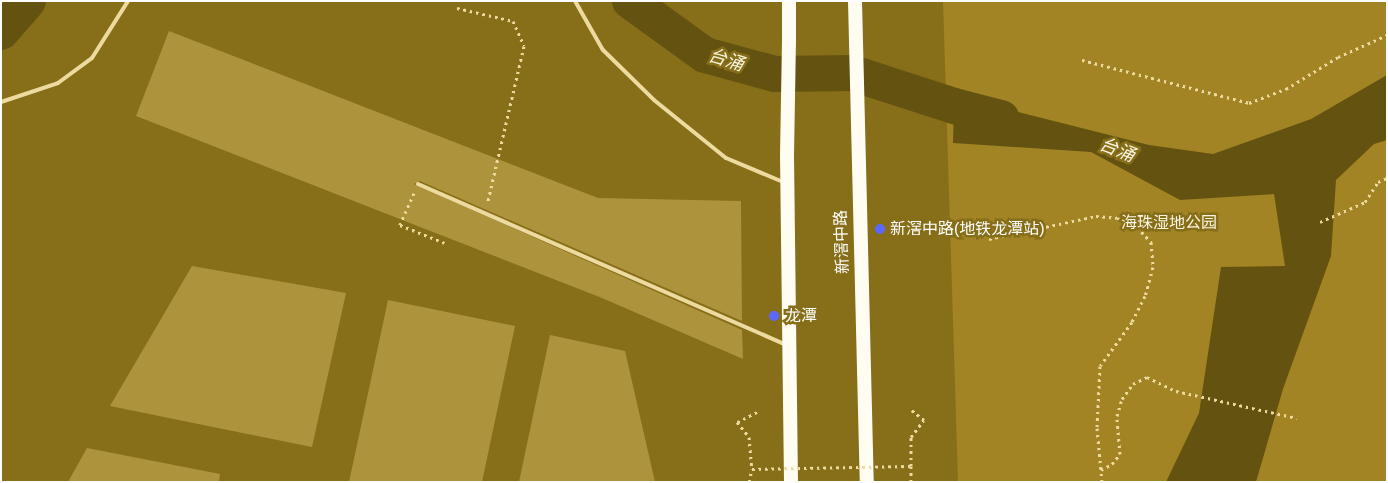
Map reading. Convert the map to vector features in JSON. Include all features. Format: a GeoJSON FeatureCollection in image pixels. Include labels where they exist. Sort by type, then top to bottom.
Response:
{"type":"FeatureCollection","features":[{"type":"Feature","properties":{"kind":"highway"},"geometry":{"type":"LineString","coordinates":[[789,1],[787,345],[791,482]]}},
{"type":"Feature","properties":{"kind":"highway","name":"新滘中路"},"geometry":{"type":"LineString","coordinates":[[855,1],[857,155],[867,482]]}},
{"type":"Feature","properties":{"kind":"lane"},"geometry":{"type":"LineString","coordinates":[[1,102],[58,83],[92,58],[128,1]]}},
{"type":"Feature","properties":{"kind":"lane"},"geometry":{"type":"LineString","coordinates":[[575,1],[603,50],[654,100],[726,158],[787,183]]}},
{"type":"Feature","properties":{"kind":"lane"},"geometry":{"type":"LineString","coordinates":[[418,184],[787,345]]}},
{"type":"Feature","properties":{"kind":"path"},"geometry":{"type":"LineString","coordinates":[[456,8],[513,21],[524,46],[485,212]]}},
{"type":"Feature","properties":{"kind":"path"},"geometry":{"type":"LineString","coordinates":[[1082,60],[1249,104],[1286,89],[1338,57],[1387,35]]}},
{"type":"Feature","properties":{"kind":"path"},"geometry":{"type":"LineString","coordinates":[[1320,222],[1365,202],[1378,182],[1387,178]]}},
{"type":"Feature","properties":{"kind":"path"},"geometry":{"type":"LineString","coordinates":[[418,184],[400,225],[445,243]]}},
{"type":"Feature","properties":{"kind":"path"},"geometry":{"type":"LineString","coordinates":[[989,239],[1096,216],[1117,218],[1137,227],[1151,242],[1153,267],[1145,296],[1132,322],[1100,366],[1097,428],[1102,482]]}},
{"type":"Feature","properties":{"kind":"path"},"geometry":{"type":"LineString","coordinates":[[1101,470],[1112,464],[1120,454],[1117,416],[1122,400],[1133,384],[1147,377],[1176,392],[1297,418]]}},
{"type":"Feature","properties":{"kind":"path"},"geometry":{"type":"LineString","coordinates":[[909,408],[924,420],[911,437],[911,482]]}},
{"type":"Feature","properties":{"kind":"path"},"geometry":{"type":"LineString","coordinates":[[749,482],[752,469],[749,437],[737,422],[757,412]]}},
{"type":"Feature","properties":{"kind":"path"},"geometry":{"type":"LineString","coordinates":[[752,469],[911,466]]}},
{"type":"Feature","properties":{"kind":"green space","name":"海珠湿地公园"},"geometry":{"type":"Polygon","coordinates":[[[943,1],[1387,1],[1387,482],[958,482],[943,1]]]}},
{"type":"Feature","properties":{"kind":"water"},"geometry":{"type":"Polygon","coordinates":[[[1387,75],[1387,140],[1374,144],[1336,180],[1331,256],[1283,389],[1256,482],[1166,482],[1199,413],[1221,267],[1285,266],[1274,194],[1180,200],[1091,152],[953,143],[954,96],[1149,145],[1213,154],[1311,119],[1387,75]]]}},
{"type":"Feature","properties":{"kind":"building","name":"龙潭"},"geometry":{"type":"Polygon","coordinates":[[[169,31],[598,198],[741,201],[742,321],[420,181],[414,184],[742,330],[743,359],[602,298],[136,116],[169,31]]]}},
{"type":"Feature","properties":{"kind":"building"},"geometry":{"type":"Polygon","coordinates":[[[192,266],[346,293],[312,447],[110,406],[192,266]]]}},
{"type":"Feature","properties":{"kind":"building"},"geometry":{"type":"Polygon","coordinates":[[[388,300],[515,326],[482,482],[349,482],[388,300]]]}},
{"type":"Feature","properties":{"kind":"building"},"geometry":{"type":"Polygon","coordinates":[[[550,335],[625,351],[655,482],[519,482],[550,335]]]}},
{"type":"Feature","properties":{"kind":"building"},"geometry":{"type":"Polygon","coordinates":[[[87,448],[220,474],[219,482],[68,482],[87,448]]]}},
{"type":"Feature","properties":{"kind":"waterway"},"geometry":{"type":"LineString","coordinates":[[1,32],[28,1]]}},
{"type":"Feature","properties":{"kind":"waterway","name":"台涌"},"geometry":{"type":"LineString","coordinates":[[630,1],[705,55],[775,74],[852,73],[954,106],[1001,118]]}},
{"type":"Feature","properties":{"kind":"place","name":"新滘中路(地铁龙潭站)"},"geometry":{"type":"Point","coordinates":[880,229]}},
{"type":"Feature","properties":{"kind":"place","name":"龙潭"},"geometry":{"type":"Point","coordinates":[774,316]}}]}
